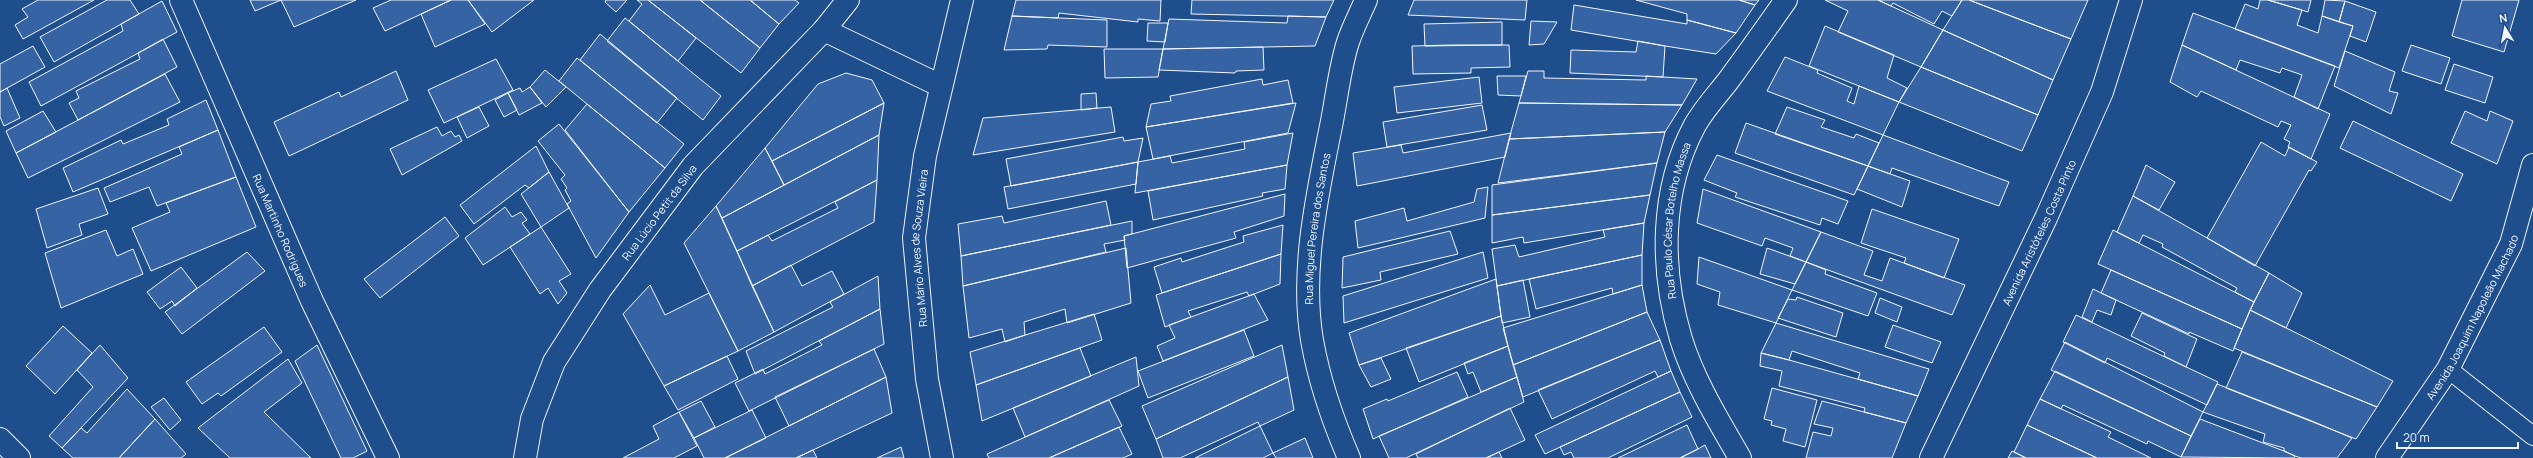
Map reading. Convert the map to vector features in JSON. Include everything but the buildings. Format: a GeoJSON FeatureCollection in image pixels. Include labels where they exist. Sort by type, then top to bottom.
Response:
{"type":"FeatureCollection","features":[{"type":"Feature","properties":{"kind":"street","name":"Rua Martinho Rodrigues"},"geometry":{"type":"LineString","coordinates":[[181,0],[312,301],[388,458]]}},
{"type":"Feature","properties":{"kind":"street","name":"Rua Lúcio Petit da Silva"},"geometry":{"type":"LineString","coordinates":[[525,458],[532,419],[554,362],[600,290],[693,166],[824,30],[848,0]]}},
{"type":"Feature","properties":{"kind":"street","name":"Rua Mário Alves de Souza Vieira"},"geometry":{"type":"LineString","coordinates":[[942,458],[927,379],[914,238],[926,156],[962,0]]}},
{"type":"Feature","properties":{"kind":"street","name":"Rua Miguel Pereira dos Santos"},"geometry":{"type":"LineString","coordinates":[[1349,458],[1320,375],[1312,339],[1309,299],[1310,264],[1318,196],[1338,86],[1348,42],[1366,0]]}},
{"type":"Feature","properties":{"kind":"street","name":"Rua Paulo César Botelho Massa"},"geometry":{"type":"LineString","coordinates":[[1740,458],[1704,395],[1682,340],[1673,307],[1668,266],[1666,214],[1680,159],[1696,124],[1786,0]]}},
{"type":"Feature","properties":{"kind":"street","name":"Avenida Aristóteles Costa Pinto"},"geometry":{"type":"LineString","coordinates":[[1931,458],[2046,218],[2102,92],[2131,0]]}},
{"type":"Feature","properties":{"kind":"street"},"geometry":{"type":"LineString","coordinates":[[824,30],[941,86]]}},
{"type":"Feature","properties":{"kind":"street","name":"Avenida Joaquim Napoleão Machado"},"geometry":{"type":"LineString","coordinates":[[2386,458],[2448,369],[2511,244],[2533,165]]}},
{"type":"Feature","properties":{"kind":"street"},"geometry":{"type":"LineString","coordinates":[[0,439],[19,458]]}},
{"type":"Feature","properties":{"kind":"lane"},"geometry":{"type":"LineString","coordinates":[[2448,369],[2533,436]]}}]}
